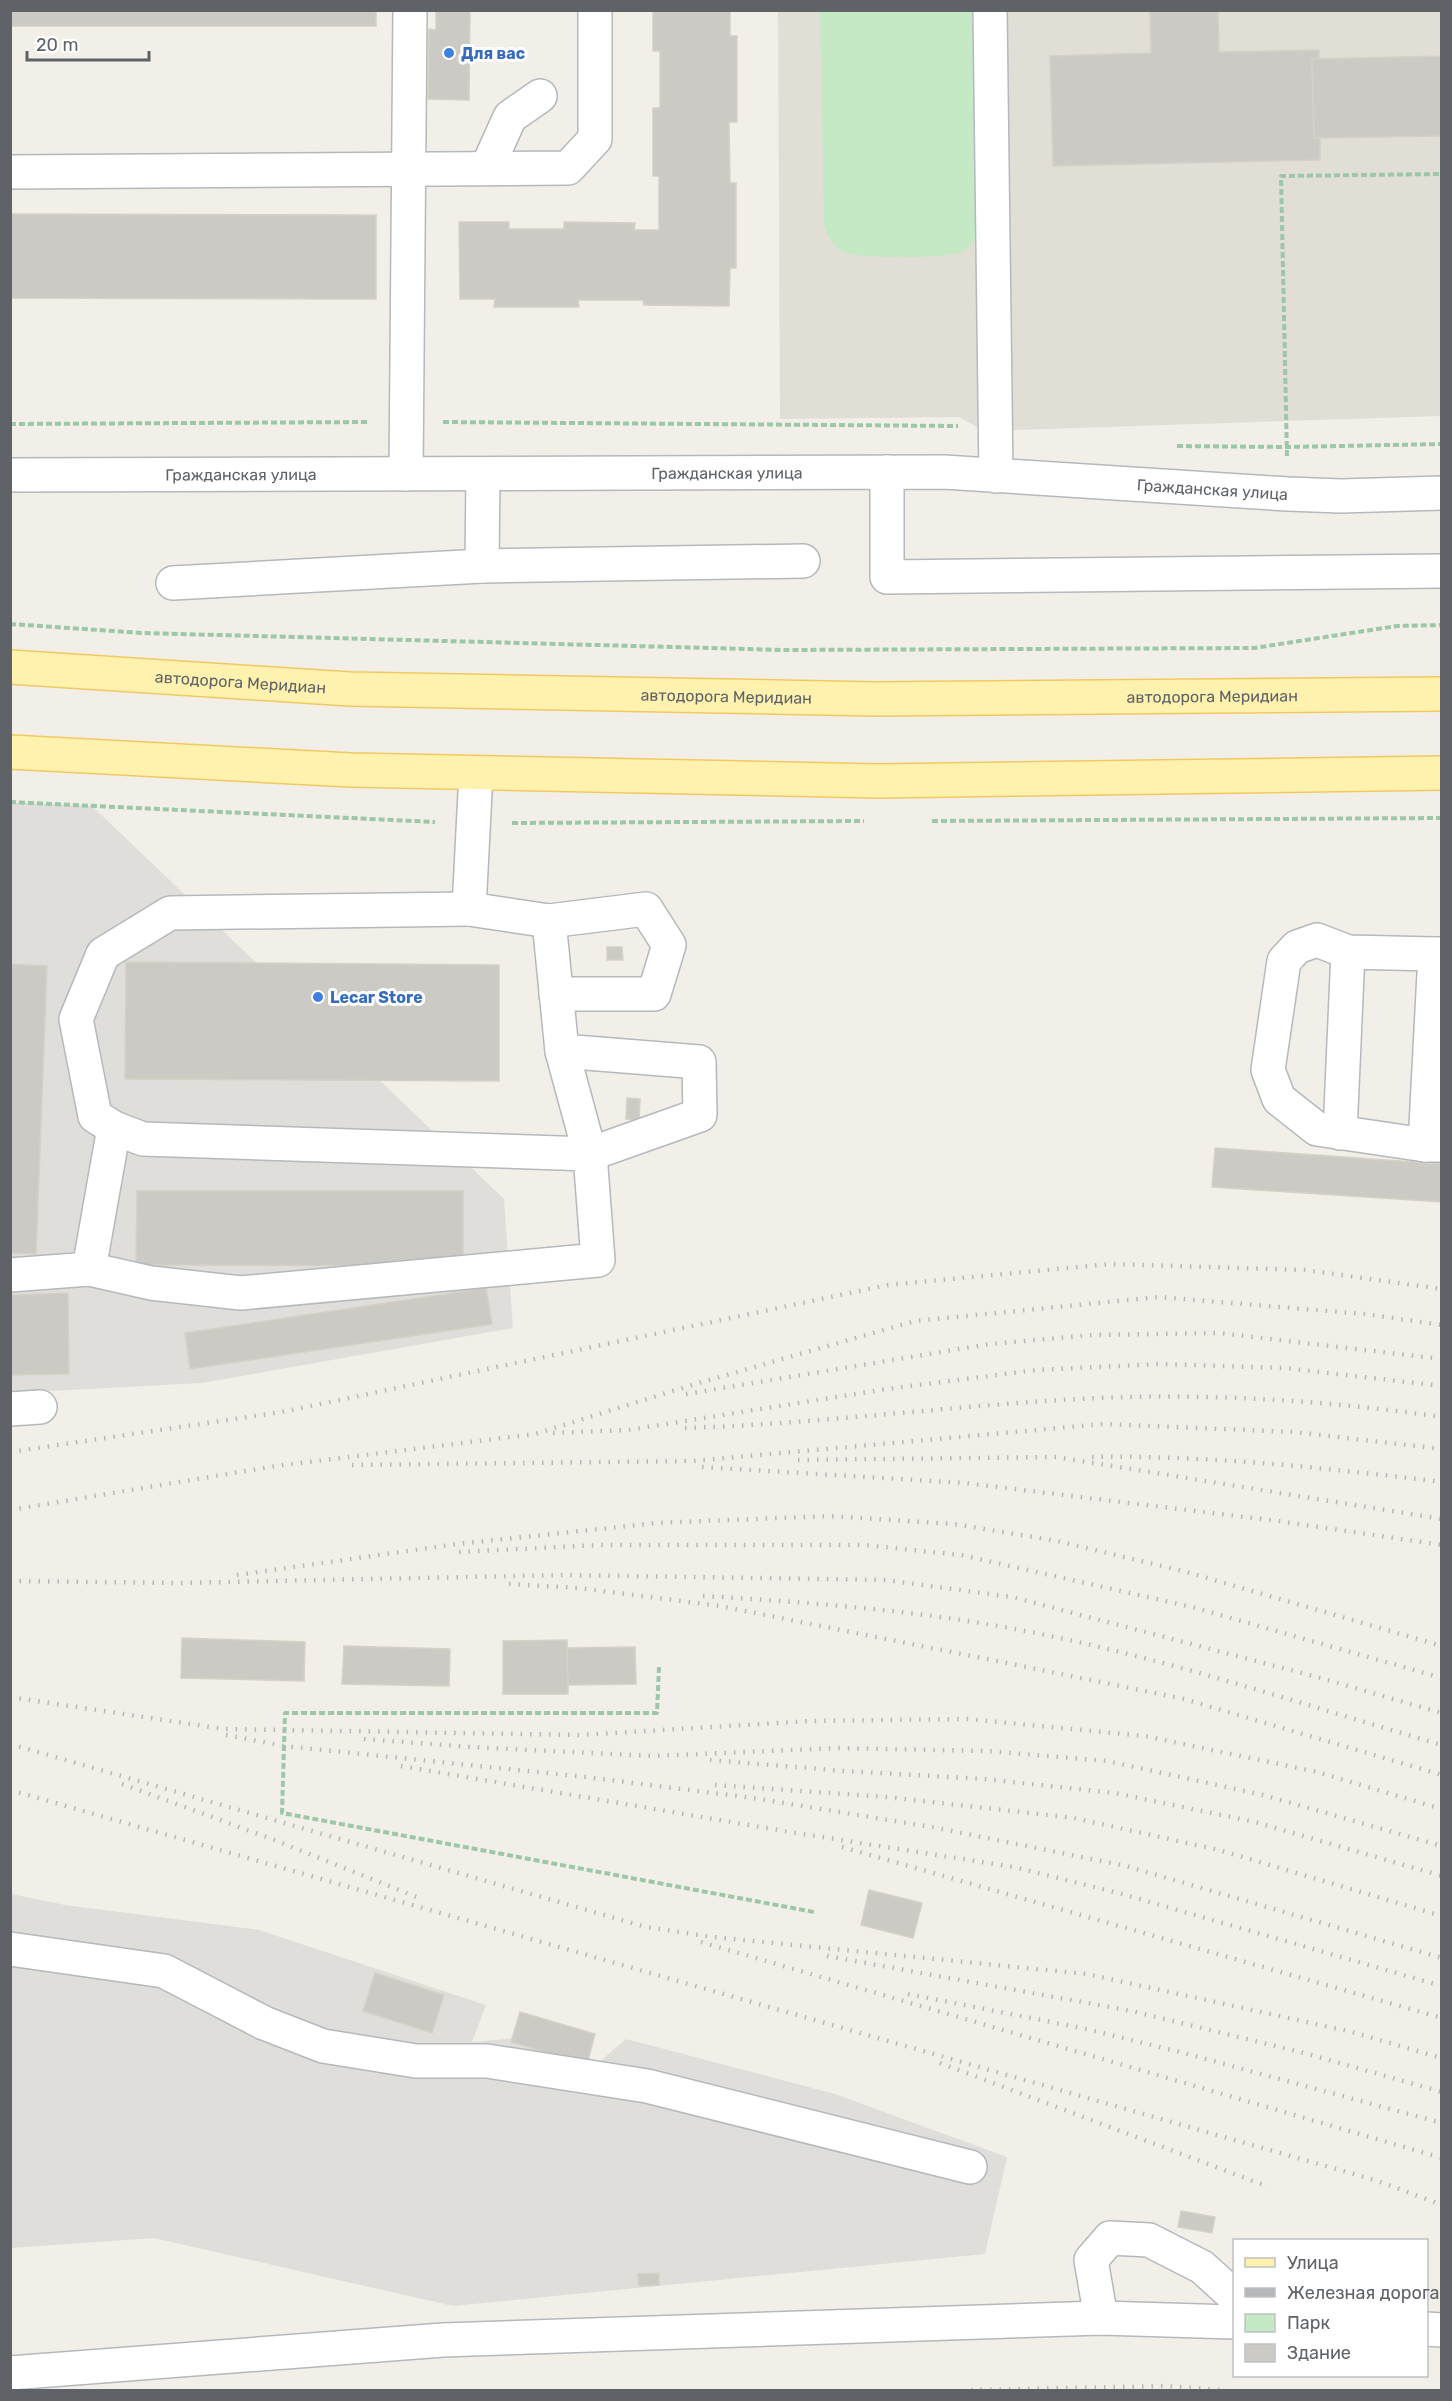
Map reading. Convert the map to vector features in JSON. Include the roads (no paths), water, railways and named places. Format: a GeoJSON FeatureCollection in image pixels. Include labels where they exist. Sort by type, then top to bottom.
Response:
{"type":"FeatureCollection","features":[{"type":"Feature","properties":{"kind":"main road","name":"автодорога Меридиан"},"geometry":{"type":"LineString","coordinates":[[10,667],[350,689],[864,699],[1442,693]]}},
{"type":"Feature","properties":{"kind":"main road"},"geometry":{"type":"LineString","coordinates":[[10,752],[351,770],[878,781],[1442,773]]}},
{"type":"Feature","properties":{"kind":"street"},"geometry":{"type":"LineString","coordinates":[[406,474],[410,10]]}},
{"type":"Feature","properties":{"kind":"street"},"geometry":{"type":"LineString","coordinates":[[10,172],[568,168],[596,139],[595,10]]}},
{"type":"Feature","properties":{"kind":"street"},"geometry":{"type":"LineString","coordinates":[[990,10],[996,460]]}},
{"type":"Feature","properties":{"kind":"street"},"geometry":{"type":"LineString","coordinates":[[487,168],[510,117],[540,96]]}},
{"type":"Feature","properties":{"kind":"street","name":"Гражданская улица"},"geometry":{"type":"LineString","coordinates":[[10,475],[944,472],[996,460],[1288,494],[1442,493]]}},
{"type":"Feature","properties":{"kind":"street"},"geometry":{"type":"LineString","coordinates":[[887,472],[887,577],[1442,572]]}},
{"type":"Feature","properties":{"kind":"street"},"geometry":{"type":"LineString","coordinates":[[482,566],[483,474]]}},
{"type":"Feature","properties":{"kind":"street"},"geometry":{"type":"LineString","coordinates":[[173,583],[482,566],[803,561]]}},
{"type":"Feature","properties":{"kind":"street"},"geometry":{"type":"LineString","coordinates":[[469,909],[476,773]]}},
{"type":"Feature","properties":{"kind":"street"},"geometry":{"type":"LineString","coordinates":[[556,994],[654,994],[669,945],[646,909],[549,921],[469,909],[170,914],[103,954],[76,1019],[94,1116],[114,1128],[143,1139],[590,1154],[700,1115],[699,1062],[562,1051]]}},
{"type":"Feature","properties":{"kind":"street"},"geometry":{"type":"LineString","coordinates":[[10,1275],[89,1269],[151,1283],[241,1293],[598,1260],[590,1154],[562,1051],[549,921]]}},
{"type":"Feature","properties":{"kind":"street"},"geometry":{"type":"LineString","coordinates":[[1317,940],[1348,952],[1438,954],[1433,1145],[1317,1130],[1278,1099],[1268,1070],[1284,961],[1297,946],[1317,940]]}},
{"type":"Feature","properties":{"kind":"street"},"geometry":{"type":"LineString","coordinates":[[1341,1133],[1348,952]]}},
{"type":"Feature","properties":{"kind":"street"},"geometry":{"type":"LineString","coordinates":[[89,1269],[114,1128]]}},
{"type":"Feature","properties":{"kind":"street"},"geometry":{"type":"LineString","coordinates":[[10,1949],[164,1971],[264,2023],[323,2046],[416,2061],[487,2061],[647,2086],[970,2167]]}},
{"type":"Feature","properties":{"kind":"street"},"geometry":{"type":"LineString","coordinates":[[1101,2318],[1091,2260],[1110,2238],[1149,2240],[1202,2267],[1233,2295]]}},
{"type":"Feature","properties":{"kind":"street"},"geometry":{"type":"LineString","coordinates":[[10,2373],[443,2340],[1101,2318],[1233,2322]]}},
{"type":"Feature","properties":{"kind":"railway"},"geometry":{"type":"LineString","coordinates":[[10,1452],[282,1412],[888,1285],[1110,1264],[1305,1270],[1442,1289]]}},
{"type":"Feature","properties":{"kind":"railway"},"geometry":{"type":"LineString","coordinates":[[10,1510],[276,1466],[535,1434],[695,1384],[915,1321],[1159,1297],[1365,1314],[1442,1325]]}},
{"type":"Feature","properties":{"kind":"railway"},"geometry":{"type":"LineString","coordinates":[[686,1394],[990,1344],[1093,1335],[1219,1333],[1442,1359]]}},
{"type":"Feature","properties":{"kind":"railway"},"geometry":{"type":"LineString","coordinates":[[553,1433],[628,1430],[887,1389],[1036,1370],[1159,1364],[1285,1368],[1442,1386]]}},
{"type":"Feature","properties":{"kind":"railway"},"geometry":{"type":"LineString","coordinates":[[685,1428],[784,1423],[1030,1402],[1170,1396],[1306,1402],[1442,1417]]}},
{"type":"Feature","properties":{"kind":"railway"},"geometry":{"type":"LineString","coordinates":[[352,1465],[693,1461],[1103,1424],[1294,1432],[1442,1449]]}},
{"type":"Feature","properties":{"kind":"railway"},"geometry":{"type":"LineString","coordinates":[[798,1460],[1056,1457],[1442,1519]]}},
{"type":"Feature","properties":{"kind":"railway"},"geometry":{"type":"LineString","coordinates":[[1092,1457],[1224,1460],[1442,1482]]}},
{"type":"Feature","properties":{"kind":"railway"},"geometry":{"type":"LineString","coordinates":[[702,1467],[965,1483],[1278,1521],[1442,1545]]}},
{"type":"Feature","properties":{"kind":"railway"},"geometry":{"type":"LineString","coordinates":[[237,1575],[457,1544],[656,1523],[829,1516],[954,1524],[1057,1541],[1183,1571],[1442,1646]]}},
{"type":"Feature","properties":{"kind":"railway"},"geometry":{"type":"LineString","coordinates":[[459,1552],[600,1545],[865,1545],[961,1555],[1192,1607],[1442,1678]]}},
{"type":"Feature","properties":{"kind":"railway"},"geometry":{"type":"LineString","coordinates":[[10,1581],[179,1583],[563,1575],[885,1580],[1012,1597],[1317,1677],[1442,1713]]}},
{"type":"Feature","properties":{"kind":"railway"},"geometry":{"type":"LineString","coordinates":[[509,1584],[579,1588],[720,1606],[1184,1699],[1442,1775]]}},
{"type":"Feature","properties":{"kind":"railway"},"geometry":{"type":"LineString","coordinates":[[703,1596],[859,1608],[1015,1629],[1177,1667],[1442,1745]]}},
{"type":"Feature","properties":{"kind":"railway"},"geometry":{"type":"LineString","coordinates":[[10,1697],[224,1729],[580,1735],[810,1721],[967,1719],[1145,1736],[1317,1772],[1442,1809]]}},
{"type":"Feature","properties":{"kind":"railway"},"geometry":{"type":"LineString","coordinates":[[226,1735],[284,1746],[586,1777],[753,1798],[932,1827],[1126,1866],[1442,1958]]}},
{"type":"Feature","properties":{"kind":"railway"},"geometry":{"type":"LineString","coordinates":[[364,1739],[653,1756],[838,1748],[988,1751],[1107,1761],[1263,1795],[1442,1846]]}},
{"type":"Feature","properties":{"kind":"railway"},"geometry":{"type":"LineString","coordinates":[[10,1744],[646,1927],[713,1937],[1087,1974],[1348,2031],[1442,2058]]}},
{"type":"Feature","properties":{"kind":"railway"},"geometry":{"type":"LineString","coordinates":[[710,1760],[984,1779],[1115,1793],[1255,1822],[1442,1876]]}},
{"type":"Feature","properties":{"kind":"railway"},"geometry":{"type":"LineString","coordinates":[[401,1766],[790,1832],[1014,1867],[1122,1894],[1442,1986]]}},
{"type":"Feature","properties":{"kind":"railway"},"geometry":{"type":"LineString","coordinates":[[122,1784],[272,1839],[419,1898]]}},
{"type":"Feature","properties":{"kind":"railway"},"geometry":{"type":"LineString","coordinates":[[715,1785],[887,1797],[1074,1818],[1219,1850],[1442,1916]]}},
{"type":"Feature","properties":{"kind":"railway"},"geometry":{"type":"LineString","coordinates":[[10,1790],[1378,2181],[1442,2205]]}},
{"type":"Feature","properties":{"kind":"railway"},"geometry":{"type":"LineString","coordinates":[[842,1847],[1442,2018]]}},
{"type":"Feature","properties":{"kind":"railway"},"geometry":{"type":"LineString","coordinates":[[701,1942],[1442,2158]]}},
{"type":"Feature","properties":{"kind":"railway"},"geometry":{"type":"LineString","coordinates":[[827,1956],[1132,2011],[1304,2053],[1442,2092]]}},
{"type":"Feature","properties":{"kind":"railway"},"geometry":{"type":"LineString","coordinates":[[908,1994],[1082,2028],[1442,2123]]}},
{"type":"Feature","properties":{"kind":"railway"},"geometry":{"type":"LineString","coordinates":[[940,2063],[1269,2187]]}},
{"type":"Feature","properties":{"kind":"railway"},"geometry":{"type":"LineString","coordinates":[[971,2390],[1165,2386],[1222,2390]]}},
{"type":"Feature","properties":{"kind":"place","name":"Для вас"},"geometry":{"type":"Point","coordinates":[449,53]}},
{"type":"Feature","properties":{"kind":"place","name":"Lecar Store"},"geometry":{"type":"Point","coordinates":[318,997]}}]}
